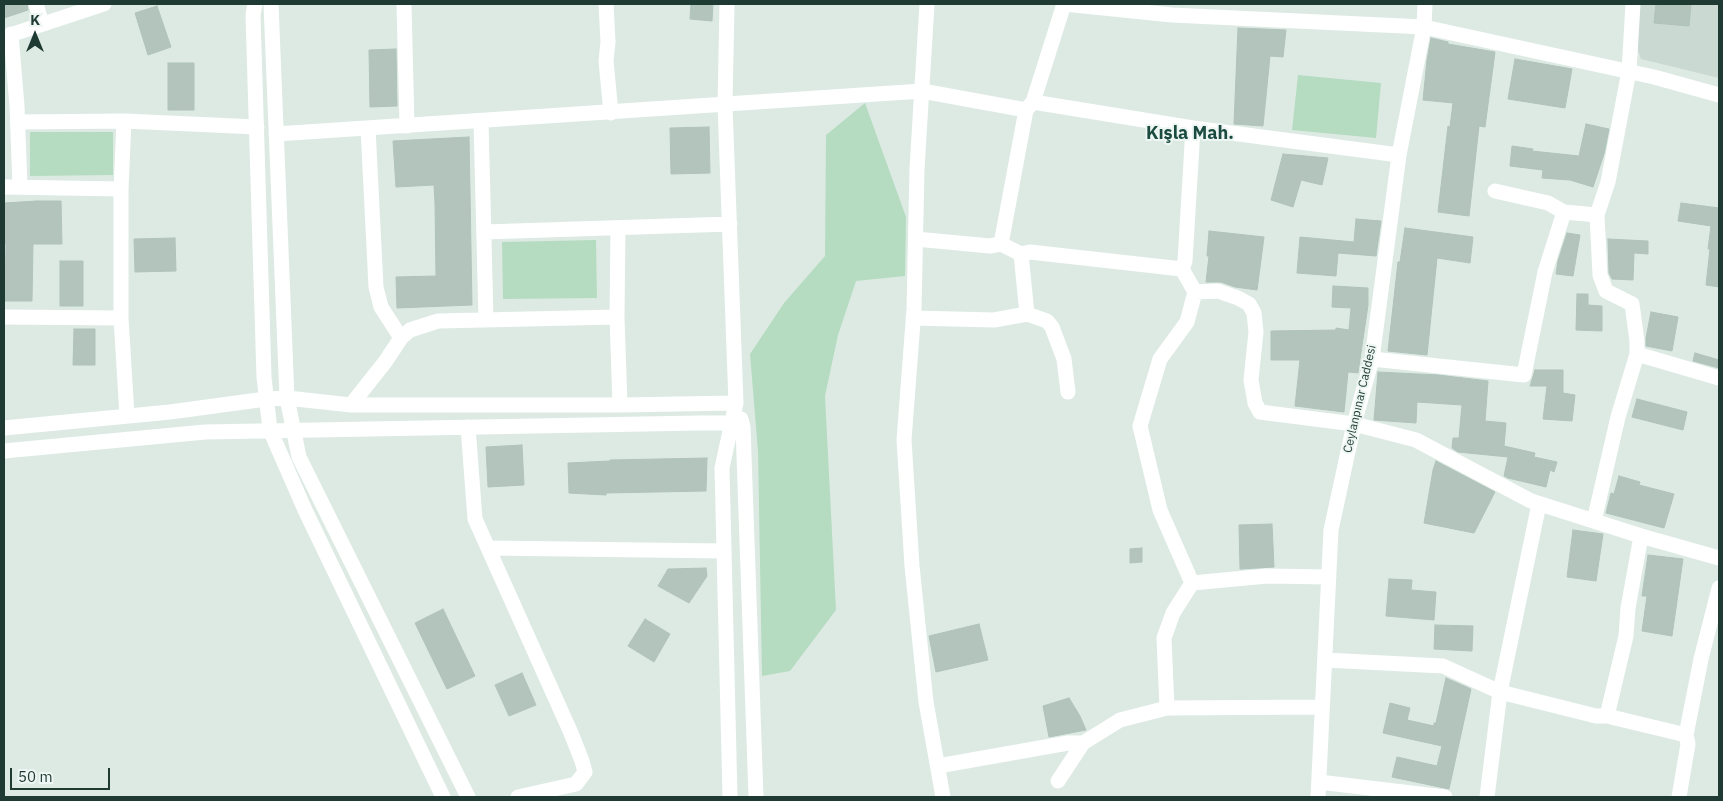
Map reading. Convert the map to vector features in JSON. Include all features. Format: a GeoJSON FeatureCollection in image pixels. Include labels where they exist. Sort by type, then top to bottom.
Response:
{"type":"FeatureCollection","features":[{"type":"Feature","properties":{"kind":"street"},"geometry":{"type":"LineString","coordinates":[[36,4],[42,24]]}},
{"type":"Feature","properties":{"kind":"street"},"geometry":{"type":"LineString","coordinates":[[20,187],[18,122],[8,36],[104,4]]}},
{"type":"Feature","properties":{"kind":"street"},"geometry":{"type":"LineString","coordinates":[[255,4],[253,15],[264,377],[270,430],[309,519],[443,797]]}},
{"type":"Feature","properties":{"kind":"street"},"geometry":{"type":"LineString","coordinates":[[271,4],[286,398],[299,457],[468,797]]}},
{"type":"Feature","properties":{"kind":"street"},"geometry":{"type":"LineString","coordinates":[[404,4],[407,126]]}},
{"type":"Feature","properties":{"kind":"street"},"geometry":{"type":"LineString","coordinates":[[606,4],[608,42],[606,61],[611,112]]}},
{"type":"Feature","properties":{"kind":"street"},"geometry":{"type":"LineString","coordinates":[[727,4],[725,105],[736,403],[756,797]]}},
{"type":"Feature","properties":{"kind":"street"},"geometry":{"type":"LineString","coordinates":[[926,4],[917,169],[913,318],[904,440],[912,566],[926,702],[943,797]]}},
{"type":"Feature","properties":{"kind":"street"},"geometry":{"type":"LineString","coordinates":[[1001,244],[1029,106],[1064,4],[1123,7],[1172,16],[1424,27],[1629,71],[1719,95]]}},
{"type":"Feature","properties":{"kind":"street","name":"Ceylanpınar Caddesi"},"geometry":{"type":"LineString","coordinates":[[1318,797],[1331,530],[1354,424],[1372,359],[1399,155],[1424,27],[1425,4]]}},
{"type":"Feature","properties":{"kind":"street"},"geometry":{"type":"LineString","coordinates":[[1594,520],[1618,417],[1637,354],[1632,304],[1606,291],[1600,275],[1597,215],[1608,182],[1629,71],[1633,4]]}},
{"type":"Feature","properties":{"kind":"street"},"geometry":{"type":"LineString","coordinates":[[276,134],[922,91],[1399,155]]}},
{"type":"Feature","properties":{"kind":"street"},"geometry":{"type":"LineString","coordinates":[[18,122],[124,121],[256,127]]}},
{"type":"Feature","properties":{"kind":"street"},"geometry":{"type":"LineString","coordinates":[[124,121],[121,189],[121,318],[127,416]]}},
{"type":"Feature","properties":{"kind":"street"},"geometry":{"type":"LineString","coordinates":[[481,121],[486,320]]}},
{"type":"Feature","properties":{"kind":"street"},"geometry":{"type":"LineString","coordinates":[[368,128],[376,287],[381,307],[401,338]]}},
{"type":"Feature","properties":{"kind":"street"},"geometry":{"type":"LineString","coordinates":[[1182,268],[1185,261],[1192,128]]}},
{"type":"Feature","properties":{"kind":"street"},"geometry":{"type":"LineString","coordinates":[[4,187],[121,189]]}},
{"type":"Feature","properties":{"kind":"street"},"geometry":{"type":"LineString","coordinates":[[1496,191],[1548,203],[1564,212],[1597,215]]}},
{"type":"Feature","properties":{"kind":"street"},"geometry":{"type":"LineString","coordinates":[[1372,359],[1524,375],[1545,272],[1564,212]]}},
{"type":"Feature","properties":{"kind":"street"},"geometry":{"type":"LineString","coordinates":[[484,232],[730,224]]}},
{"type":"Feature","properties":{"kind":"street"},"geometry":{"type":"LineString","coordinates":[[618,228],[617,317],[620,405]]}},
{"type":"Feature","properties":{"kind":"street"},"geometry":{"type":"LineString","coordinates":[[916,239],[990,246],[1001,244],[1021,254],[1030,252],[1182,268]]}},
{"type":"Feature","properties":{"kind":"street"},"geometry":{"type":"LineString","coordinates":[[1021,254],[1027,314]]}},
{"type":"Feature","properties":{"kind":"street"},"geometry":{"type":"LineString","coordinates":[[1182,268],[1195,292],[1187,322],[1160,359],[1140,426],[1160,510],[1192,583]]}},
{"type":"Feature","properties":{"kind":"street"},"geometry":{"type":"LineString","coordinates":[[1195,292],[1218,291],[1238,298],[1249,304],[1254,313],[1256,332],[1251,380],[1255,403],[1260,412],[1354,424],[1416,440],[1531,501],[1641,536],[1719,558]]}},
{"type":"Feature","properties":{"kind":"street"},"geometry":{"type":"LineString","coordinates":[[913,318],[994,320],[1027,314],[1047,321],[1052,327],[1064,359],[1068,392]]}},
{"type":"Feature","properties":{"kind":"street"},"geometry":{"type":"LineString","coordinates":[[4,317],[121,318]]}},
{"type":"Feature","properties":{"kind":"street"},"geometry":{"type":"LineString","coordinates":[[351,405],[385,362],[401,338],[410,330],[438,321],[617,317]]}},
{"type":"Feature","properties":{"kind":"street"},"geometry":{"type":"LineString","coordinates":[[1637,354],[1719,378]]}},
{"type":"Feature","properties":{"kind":"street"},"geometry":{"type":"LineString","coordinates":[[4,428],[286,398],[351,405],[736,403]]}},
{"type":"Feature","properties":{"kind":"street"},"geometry":{"type":"LineString","coordinates":[[4,451],[205,432],[699,423],[737,425]]}},
{"type":"Feature","properties":{"kind":"street"},"geometry":{"type":"LineString","coordinates":[[730,797],[722,468],[737,425]]}},
{"type":"Feature","properties":{"kind":"street"},"geometry":{"type":"LineString","coordinates":[[468,427],[475,519],[571,733],[585,772],[576,784],[518,797]]}},
{"type":"Feature","properties":{"kind":"street"},"geometry":{"type":"LineString","coordinates":[[1488,797],[1500,692],[1539,504]]}},
{"type":"Feature","properties":{"kind":"street"},"geometry":{"type":"LineString","coordinates":[[1607,716],[1626,636],[1628,608],[1641,536]]}},
{"type":"Feature","properties":{"kind":"street"},"geometry":{"type":"LineString","coordinates":[[488,548],[724,551]]}},
{"type":"Feature","properties":{"kind":"street"},"geometry":{"type":"LineString","coordinates":[[1192,583],[1267,576],[1329,577]]}},
{"type":"Feature","properties":{"kind":"street"},"geometry":{"type":"LineString","coordinates":[[1167,708],[1164,638],[1173,612],[1192,583]]}},
{"type":"Feature","properties":{"kind":"street"},"geometry":{"type":"LineString","coordinates":[[1679,797],[1688,744],[1686,735],[1700,659],[1719,588]]}},
{"type":"Feature","properties":{"kind":"street"},"geometry":{"type":"LineString","coordinates":[[1324,660],[1443,666],[1500,692],[1596,716],[1607,716],[1686,735]]}},
{"type":"Feature","properties":{"kind":"street"},"geometry":{"type":"LineString","coordinates":[[1058,781],[1083,743],[1120,720],[1167,708],[1322,707]]}},
{"type":"Feature","properties":{"kind":"street"},"geometry":{"type":"LineString","coordinates":[[938,766],[1068,743],[1083,743]]}},
{"type":"Feature","properties":{"kind":"street"},"geometry":{"type":"LineString","coordinates":[[1318,782],[1445,797]]}},
{"type":"Feature","properties":{"kind":"shaded area"},"geometry":{"type":"Polygon","coordinates":[[[1640,4],[1719,4],[1719,78],[1641,59],[1637,48],[1640,4]]]}},
{"type":"Feature","properties":{"kind":"green space"},"geometry":{"type":"Polygon","coordinates":[[[1298,75],[1381,83],[1376,138],[1292,130],[1298,75]]]}},
{"type":"Feature","properties":{"kind":"green space"},"geometry":{"type":"Polygon","coordinates":[[[865,103],[906,217],[905,276],[856,281],[838,335],[825,396],[836,610],[790,671],[762,676],[758,451],[750,354],[784,303],[825,256],[826,135],[865,103]]]}},
{"type":"Feature","properties":{"kind":"green space"},"geometry":{"type":"Polygon","coordinates":[[[30,132],[113,132],[113,175],[30,176],[30,132]]]}},
{"type":"Feature","properties":{"kind":"green space"},"geometry":{"type":"Polygon","coordinates":[[[596,240],[597,298],[503,299],[502,242],[596,240]]]}},
{"type":"Feature","properties":{"kind":"building"},"geometry":{"type":"Polygon","coordinates":[[[4,4],[27,4],[28,10],[4,18],[4,4]]]}},
{"type":"Feature","properties":{"kind":"building"},"geometry":{"type":"Polygon","coordinates":[[[691,4],[713,4],[712,21],[690,19],[691,4]]]}},
{"type":"Feature","properties":{"kind":"building"},"geometry":{"type":"Polygon","coordinates":[[[1656,4],[1691,4],[1689,26],[1654,23],[1656,4]]]}},
{"type":"Feature","properties":{"kind":"building"},"geometry":{"type":"Polygon","coordinates":[[[157,6],[171,47],[148,55],[135,13],[157,6]]]}},
{"type":"Feature","properties":{"kind":"building"},"geometry":{"type":"Polygon","coordinates":[[[1238,28],[1286,30],[1283,57],[1270,56],[1263,126],[1234,124],[1238,28]]]}},
{"type":"Feature","properties":{"kind":"building"},"geometry":{"type":"Polygon","coordinates":[[[1431,38],[1448,42],[1448,44],[1495,52],[1485,127],[1479,126],[1469,216],[1438,212],[1448,126],[1450,127],[1453,103],[1423,100],[1431,38]]]}},
{"type":"Feature","properties":{"kind":"building"},"geometry":{"type":"Polygon","coordinates":[[[396,49],[397,106],[370,107],[369,50],[396,49]]]}},
{"type":"Feature","properties":{"kind":"building"},"geometry":{"type":"Polygon","coordinates":[[[1515,59],[1572,69],[1565,108],[1508,99],[1515,59]]]}},
{"type":"Feature","properties":{"kind":"building"},"geometry":{"type":"Polygon","coordinates":[[[168,63],[194,63],[194,110],[168,110],[168,63]]]}},
{"type":"Feature","properties":{"kind":"building"},"geometry":{"type":"Polygon","coordinates":[[[1586,124],[1609,129],[1604,154],[1593,187],[1570,180],[1542,178],[1543,170],[1510,166],[1512,146],[1533,149],[1532,151],[1579,156],[1586,124]]]}},
{"type":"Feature","properties":{"kind":"building"},"geometry":{"type":"Polygon","coordinates":[[[709,127],[710,173],[671,174],[670,128],[709,127]]]}},
{"type":"Feature","properties":{"kind":"building"},"geometry":{"type":"Polygon","coordinates":[[[469,137],[472,305],[397,308],[396,277],[436,276],[435,203],[434,185],[396,187],[393,141],[469,137]]]}},
{"type":"Feature","properties":{"kind":"building"},"geometry":{"type":"Polygon","coordinates":[[[1283,154],[1328,158],[1322,185],[1301,180],[1293,207],[1271,200],[1283,154]]]}},
{"type":"Feature","properties":{"kind":"building"},"geometry":{"type":"Polygon","coordinates":[[[61,201],[62,244],[33,244],[32,301],[5,301],[6,244],[4,244],[4,203],[61,201]]]}},
{"type":"Feature","properties":{"kind":"building"},"geometry":{"type":"Polygon","coordinates":[[[1681,203],[1719,208],[1719,287],[1706,285],[1711,226],[1678,221],[1681,203]]]}},
{"type":"Feature","properties":{"kind":"building"},"geometry":{"type":"Polygon","coordinates":[[[1356,219],[1381,221],[1376,256],[1338,253],[1336,276],[1297,273],[1300,237],[1354,242],[1356,219]]]}},
{"type":"Feature","properties":{"kind":"building"},"geometry":{"type":"Polygon","coordinates":[[[1405,228],[1473,237],[1470,263],[1437,258],[1427,355],[1388,351],[1398,262],[1400,262],[1405,228]]]}},
{"type":"Feature","properties":{"kind":"building"},"geometry":{"type":"Polygon","coordinates":[[[1209,231],[1264,237],[1257,290],[1235,287],[1221,282],[1206,282],[1209,231]]]}},
{"type":"Feature","properties":{"kind":"building"},"geometry":{"type":"Polygon","coordinates":[[[1567,233],[1580,235],[1573,276],[1556,274],[1567,233]]]}},
{"type":"Feature","properties":{"kind":"building"},"geometry":{"type":"Polygon","coordinates":[[[175,238],[176,271],[135,272],[134,239],[175,238]]]}},
{"type":"Feature","properties":{"kind":"building"},"geometry":{"type":"Polygon","coordinates":[[[1608,239],[1648,241],[1648,254],[1634,253],[1633,280],[1612,279],[1609,273],[1608,239]]]}},
{"type":"Feature","properties":{"kind":"building"},"geometry":{"type":"Polygon","coordinates":[[[60,261],[83,261],[83,306],[60,306],[60,261]]]}},
{"type":"Feature","properties":{"kind":"building"},"geometry":{"type":"Polygon","coordinates":[[[1333,286],[1368,288],[1368,305],[1358,373],[1348,372],[1344,412],[1295,406],[1300,360],[1271,360],[1271,331],[1336,330],[1336,328],[1349,330],[1351,308],[1332,307],[1333,286]]]}},
{"type":"Feature","properties":{"kind":"building"},"geometry":{"type":"Polygon","coordinates":[[[1577,294],[1588,294],[1588,305],[1602,306],[1602,331],[1576,330],[1577,294]]]}},
{"type":"Feature","properties":{"kind":"building"},"geometry":{"type":"Polygon","coordinates":[[[1651,312],[1678,317],[1672,351],[1646,346],[1651,312]]]}},
{"type":"Feature","properties":{"kind":"building"},"geometry":{"type":"Polygon","coordinates":[[[74,329],[95,329],[95,365],[73,365],[74,329]]]}},
{"type":"Feature","properties":{"kind":"building"},"geometry":{"type":"Polygon","coordinates":[[[1695,353],[1719,360],[1719,368],[1693,361],[1695,353]]]}},
{"type":"Feature","properties":{"kind":"building"},"geometry":{"type":"Polygon","coordinates":[[[1535,370],[1563,370],[1563,393],[1575,395],[1572,421],[1543,419],[1547,386],[1530,386],[1535,370]]]}},
{"type":"Feature","properties":{"kind":"building"},"geometry":{"type":"Polygon","coordinates":[[[1378,372],[1438,375],[1488,381],[1485,421],[1506,423],[1504,446],[1535,453],[1534,457],[1557,462],[1554,472],[1550,470],[1546,487],[1504,476],[1508,457],[1458,452],[1452,448],[1453,438],[1459,438],[1462,405],[1417,402],[1416,423],[1374,420],[1378,372]]]}},
{"type":"Feature","properties":{"kind":"building"},"geometry":{"type":"Polygon","coordinates":[[[1637,399],[1687,412],[1683,430],[1632,417],[1637,399]]]}},
{"type":"Feature","properties":{"kind":"building"},"geometry":{"type":"Polygon","coordinates":[[[522,445],[524,485],[488,487],[486,447],[522,445]]]}},
{"type":"Feature","properties":{"kind":"building"},"geometry":{"type":"Polygon","coordinates":[[[707,458],[706,491],[606,493],[606,495],[569,493],[568,463],[707,458]]]}},
{"type":"Feature","properties":{"kind":"building"},"geometry":{"type":"Polygon","coordinates":[[[1436,461],[1495,492],[1474,533],[1424,523],[1436,461]]]}},
{"type":"Feature","properties":{"kind":"building"},"geometry":{"type":"Polygon","coordinates":[[[1619,476],[1640,482],[1639,485],[1674,494],[1664,528],[1606,513],[1611,493],[1614,494],[1619,476]]]}},
{"type":"Feature","properties":{"kind":"building"},"geometry":{"type":"Polygon","coordinates":[[[1272,524],[1274,567],[1240,569],[1239,525],[1272,524]]]}},
{"type":"Feature","properties":{"kind":"building"},"geometry":{"type":"Polygon","coordinates":[[[1573,530],[1603,534],[1596,581],[1567,577],[1573,530]]]}},
{"type":"Feature","properties":{"kind":"building"},"geometry":{"type":"Polygon","coordinates":[[[1142,548],[1142,562],[1130,563],[1130,549],[1142,548]]]}},
{"type":"Feature","properties":{"kind":"building"},"geometry":{"type":"Polygon","coordinates":[[[1648,555],[1683,559],[1672,636],[1642,631],[1647,596],[1642,596],[1648,555]]]}},
{"type":"Feature","properties":{"kind":"building"},"geometry":{"type":"Polygon","coordinates":[[[706,568],[707,576],[689,603],[658,586],[668,569],[706,568]]]}},
{"type":"Feature","properties":{"kind":"building"},"geometry":{"type":"Polygon","coordinates":[[[1389,579],[1412,580],[1411,590],[1436,592],[1434,620],[1386,616],[1389,579]]]}},
{"type":"Feature","properties":{"kind":"building"},"geometry":{"type":"Polygon","coordinates":[[[443,609],[475,676],[447,689],[415,623],[443,609]]]}},
{"type":"Feature","properties":{"kind":"building"},"geometry":{"type":"Polygon","coordinates":[[[645,619],[670,634],[654,662],[628,646],[645,619]]]}},
{"type":"Feature","properties":{"kind":"building"},"geometry":{"type":"Polygon","coordinates":[[[979,624],[988,660],[936,672],[929,636],[979,624]]]}},
{"type":"Feature","properties":{"kind":"building"},"geometry":{"type":"Polygon","coordinates":[[[1435,625],[1473,626],[1472,651],[1434,649],[1435,625]]]}},
{"type":"Feature","properties":{"kind":"building"},"geometry":{"type":"Polygon","coordinates":[[[522,673],[536,705],[509,716],[495,685],[522,673]]]}},
{"type":"Feature","properties":{"kind":"building"},"geometry":{"type":"Polygon","coordinates":[[[1446,678],[1471,689],[1449,789],[1392,777],[1397,757],[1437,766],[1442,746],[1383,733],[1390,703],[1410,708],[1407,720],[1434,726],[1446,678]]]}},
{"type":"Feature","properties":{"kind":"building"},"geometry":{"type":"Polygon","coordinates":[[[1069,698],[1086,730],[1049,737],[1043,706],[1069,698]]]}},
{"type":"Feature","properties":{"kind":"district","name":"Kışla Mah."},"geometry":{"type":"Point","coordinates":[1190,134]}}]}
